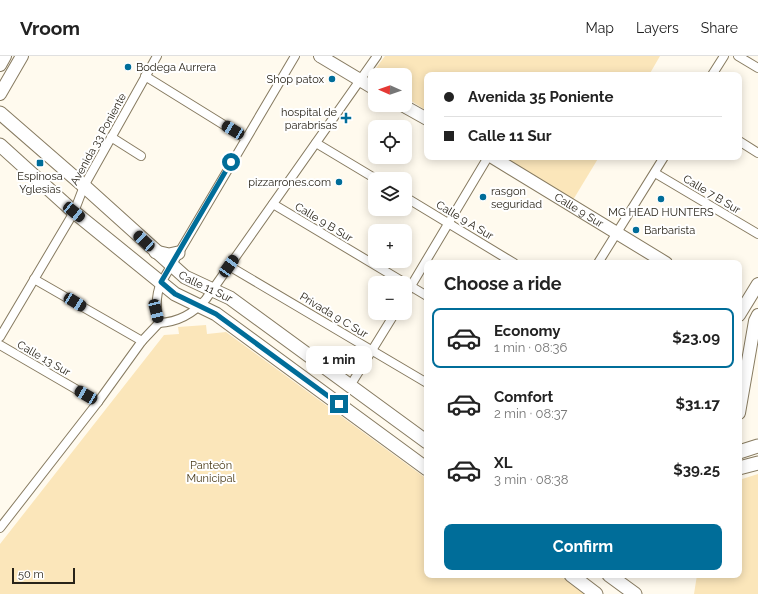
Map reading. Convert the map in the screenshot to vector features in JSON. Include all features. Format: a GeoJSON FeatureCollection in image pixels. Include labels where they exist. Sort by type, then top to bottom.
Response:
{"type":"FeatureCollection","features":[{"type":"Feature","properties":{"kind":"main road","name":"Calle 11 Sur"},"geometry":{"type":"LineString","coordinates":[[0,113],[84,186],[185,278],[230,298],[424,440]]}},
{"type":"Feature","properties":{"kind":"main road","name":"Calle 11 Sur"},"geometry":{"type":"LineString","coordinates":[[0,145],[74,212],[175,294],[216,314],[424,467]]}},
{"type":"Feature","properties":{"kind":"main road"},"geometry":{"type":"LineString","coordinates":[[155,251],[169,255],[178,254]]}},
{"type":"Feature","properties":{"kind":"main road"},"geometry":{"type":"LineString","coordinates":[[742,451],[758,446]]}},
{"type":"Feature","properties":{"kind":"main road"},"geometry":{"type":"LineString","coordinates":[[742,467],[758,463]]}},
{"type":"Feature","properties":{"kind":"main road"},"geometry":{"type":"LineString","coordinates":[[574,578],[596,594]]}},
{"type":"Feature","properties":{"kind":"main road"},"geometry":{"type":"LineString","coordinates":[[613,578],[635,594]]}},
{"type":"Feature","properties":{"kind":"street"},"geometry":{"type":"LineString","coordinates":[[0,65],[5,56]]}},
{"type":"Feature","properties":{"kind":"street"},"geometry":{"type":"LineString","coordinates":[[0,94],[22,56]]}},
{"type":"Feature","properties":{"kind":"street","name":"Avenida 33 Poniente"},"geometry":{"type":"LineString","coordinates":[[0,337],[74,212],[84,186],[157,56]]}},
{"type":"Feature","properties":{"kind":"street"},"geometry":{"type":"LineString","coordinates":[[159,323],[156,311],[156,300],[161,282],[295,56]]}},
{"type":"Feature","properties":{"kind":"street"},"geometry":{"type":"LineString","coordinates":[[320,56],[368,85]]}},
{"type":"Feature","properties":{"kind":"street"},"geometry":{"type":"LineString","coordinates":[[0,528],[98,402],[142,342],[159,323],[178,320],[187,316],[200,306],[213,290],[377,56]]}},
{"type":"Feature","properties":{"kind":"street"},"geometry":{"type":"LineString","coordinates":[[714,72],[724,56]]}},
{"type":"Feature","properties":{"kind":"street"},"geometry":{"type":"LineString","coordinates":[[738,56],[758,68]]}},
{"type":"Feature","properties":{"kind":"street"},"geometry":{"type":"LineString","coordinates":[[145,76],[245,138]]}},
{"type":"Feature","properties":{"kind":"street"},"geometry":{"type":"LineString","coordinates":[[412,111],[424,117]]}},
{"type":"Feature","properties":{"kind":"street"},"geometry":{"type":"LineString","coordinates":[[111,137],[141,156]]}},
{"type":"Feature","properties":{"kind":"street"},"geometry":{"type":"LineString","coordinates":[[316,142],[368,174]]}},
{"type":"Feature","properties":{"kind":"street"},"geometry":{"type":"LineString","coordinates":[[742,143],[758,153]]}},
{"type":"Feature","properties":{"kind":"street"},"geometry":{"type":"LineString","coordinates":[[412,277],[448,223],[486,160]]}},
{"type":"Feature","properties":{"kind":"street","name":"Calle 9 Sur"},"geometry":{"type":"LineString","coordinates":[[497,160],[661,260]]}},
{"type":"Feature","properties":{"kind":"street"},"geometry":{"type":"LineString","coordinates":[[600,260],[662,160]]}},
{"type":"Feature","properties":{"kind":"street","name":"Calle 7 B Sur"},"geometry":{"type":"LineString","coordinates":[[655,173],[758,234]]}},
{"type":"Feature","properties":{"kind":"street","name":"Calle 9 A Sur"},"geometry":{"type":"LineString","coordinates":[[412,201],[509,260]]}},
{"type":"Feature","properties":{"kind":"street","name":"Calle 9 B Sur"},"geometry":{"type":"LineString","coordinates":[[273,204],[394,276]]}},
{"type":"Feature","properties":{"kind":"street","name":"Privada 9 C Sur"},"geometry":{"type":"LineString","coordinates":[[229,266],[424,381]]}},
{"type":"Feature","properties":{"kind":"street"},"geometry":{"type":"LineString","coordinates":[[34,278],[142,342]]}},
{"type":"Feature","properties":{"kind":"street"},"geometry":{"type":"LineString","coordinates":[[742,307],[758,284]]}},
{"type":"Feature","properties":{"kind":"street","name":"Calle 9 B Sur"},"geometry":{"type":"LineString","coordinates":[[412,287],[424,294]]}},
{"type":"Feature","properties":{"kind":"street"},"geometry":{"type":"LineString","coordinates":[[742,311],[757,317],[742,390]]}},
{"type":"Feature","properties":{"kind":"street"},"geometry":{"type":"LineString","coordinates":[[350,386],[391,320]]}},
{"type":"Feature","properties":{"kind":"street","name":"Calle 13 Sur"},"geometry":{"type":"LineString","coordinates":[[0,345],[98,402]]}},
{"type":"Feature","properties":{"kind":"green space"},"geometry":{"type":"Polygon","coordinates":[[[385,56],[660,56],[651,72],[424,72],[424,109],[412,101],[412,68],[376,68],[385,56]]]}},
{"type":"Feature","properties":{"kind":"green space"},"geometry":{"type":"Polygon","coordinates":[[[508,160],[597,160],[573,200],[508,160]]]}},
{"type":"Feature","properties":{"kind":"green space","name":"Panteón Municipal"},"geometry":{"type":"Polygon","coordinates":[[[206,325],[207,334],[226,332],[424,477],[424,578],[563,578],[585,594],[0,594],[0,544],[164,335],[179,334],[178,327],[206,325]]]}},
{"type":"Feature","properties":{"kind":"green space"},"geometry":{"type":"Polygon","coordinates":[[[758,474],[758,594],[694,594],[697,578],[742,578],[742,479],[758,474]]]}},
{"type":"Feature","properties":{"kind":"place","name":"Bodega Aurrera"},"geometry":{"type":"Point","coordinates":[128,67]}},
{"type":"Feature","properties":{"kind":"place","name":"Shop patox"},"geometry":{"type":"Point","coordinates":[332,79]}},
{"type":"Feature","properties":{"kind":"place","name":"hospital de parabrisas"},"geometry":{"type":"Point","coordinates":[346,118]}},
{"type":"Feature","properties":{"kind":"place","name":"Espinosa Yglesias"},"geometry":{"type":"Point","coordinates":[40,163]}},
{"type":"Feature","properties":{"kind":"place","name":"pizzarrones.com"},"geometry":{"type":"Point","coordinates":[339,182]}},
{"type":"Feature","properties":{"kind":"place","name":"rasgon seguridad"},"geometry":{"type":"Point","coordinates":[483,197]}},
{"type":"Feature","properties":{"kind":"place","name":"MG HEAD HUNTERS"},"geometry":{"type":"Point","coordinates":[661,199]}},
{"type":"Feature","properties":{"kind":"place","name":"Barbarista"},"geometry":{"type":"Point","coordinates":[636,230]}},
{"type":"Feature","properties":{"kind":"route"},"geometry":{"type":"LineString","coordinates":[[231,162],[169,271],[161,282],[175,294],[216,314],[339,404]]}}]}
